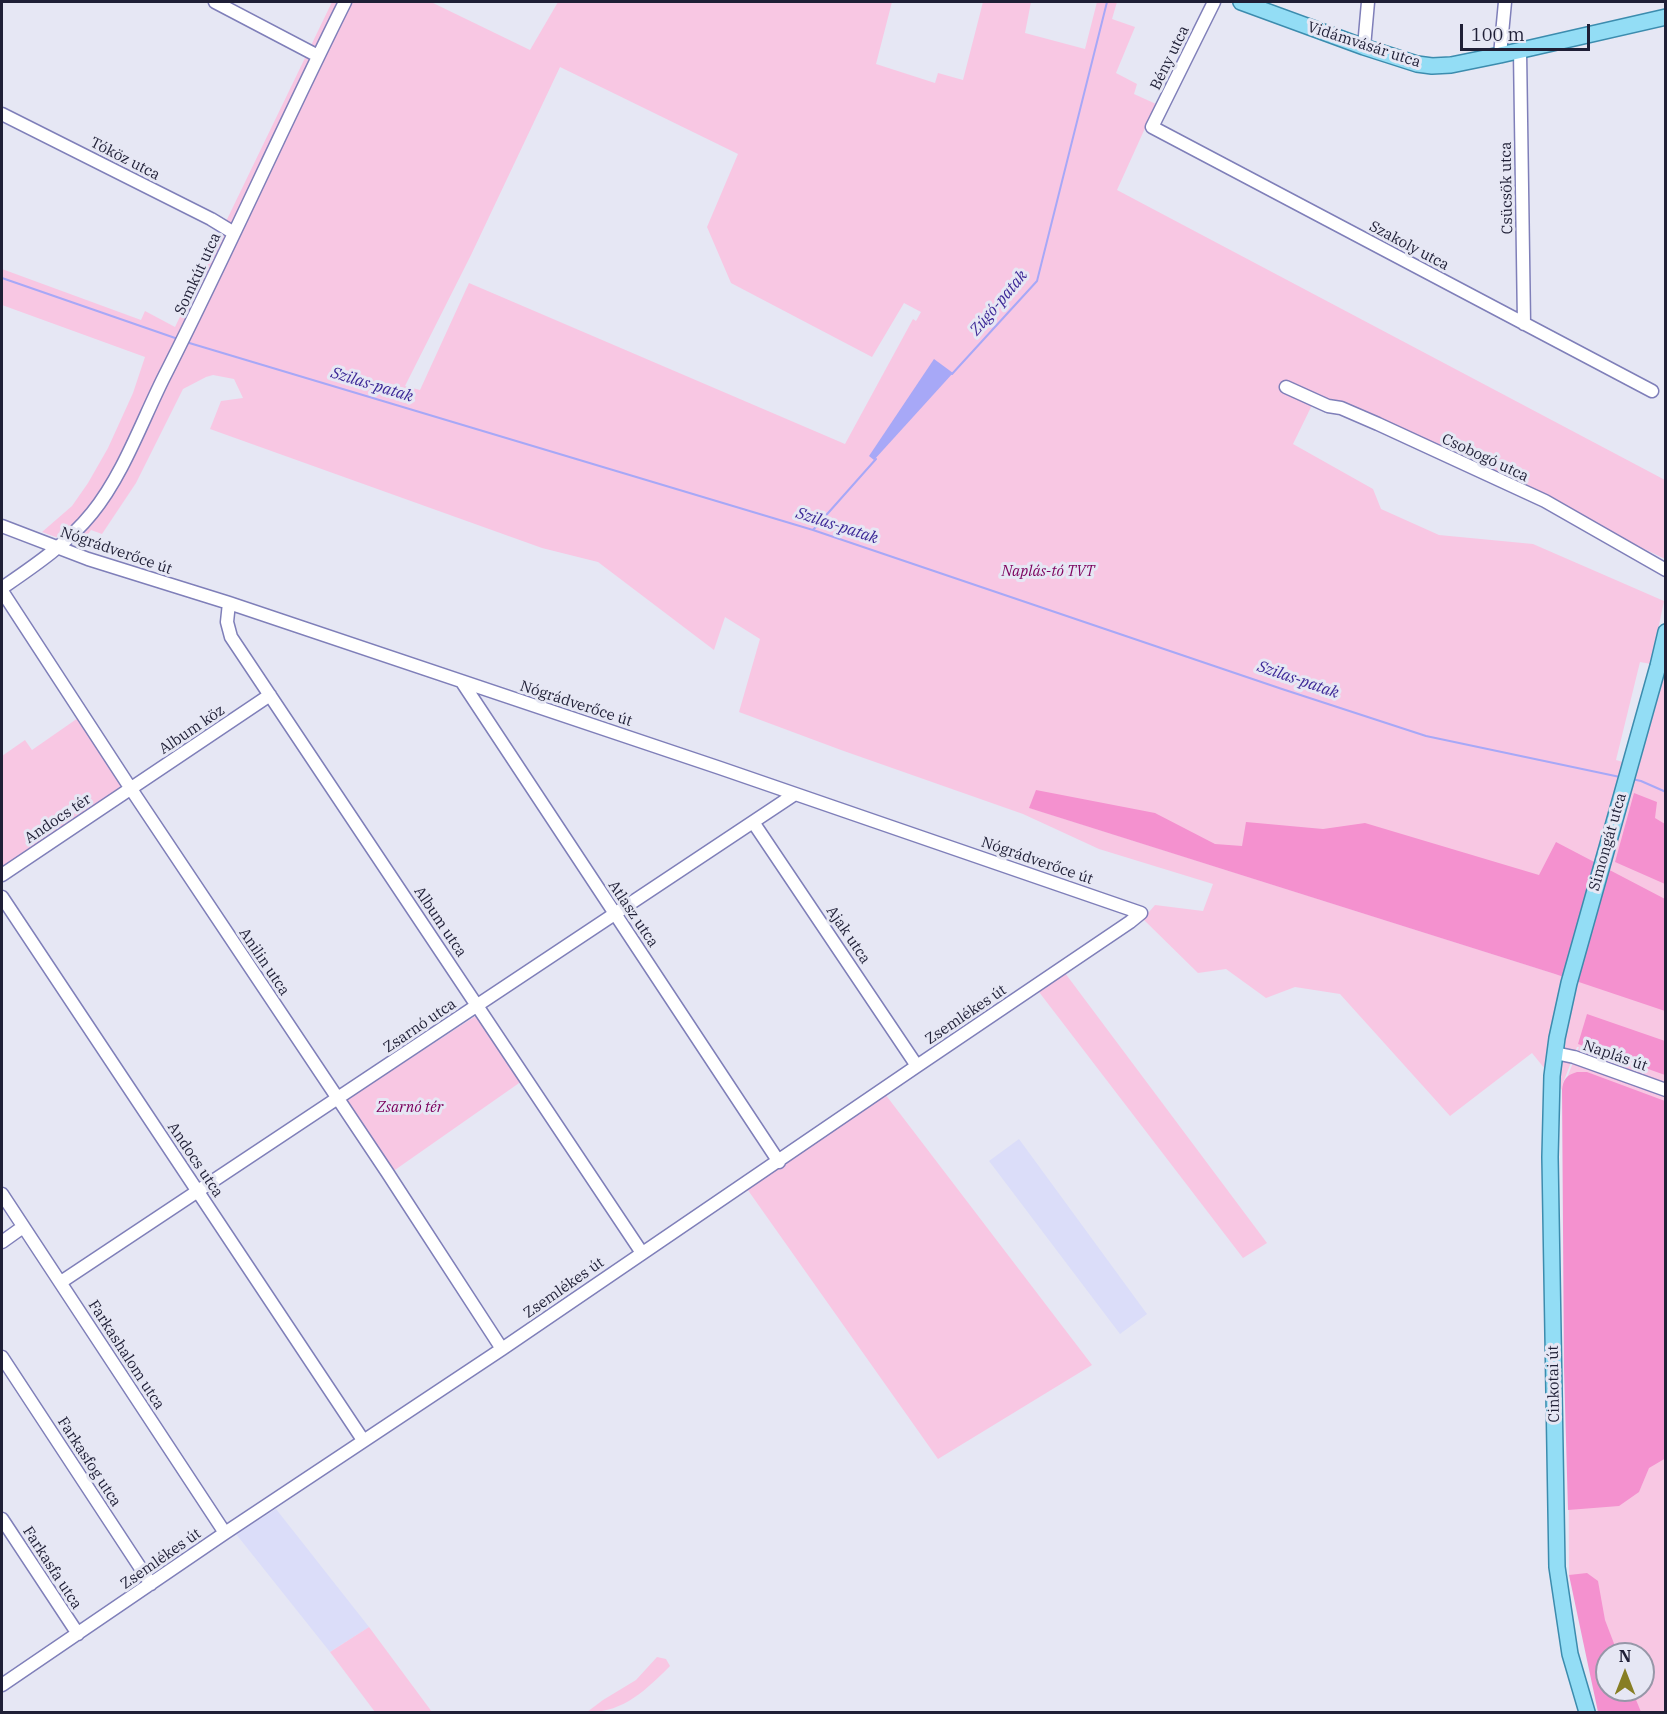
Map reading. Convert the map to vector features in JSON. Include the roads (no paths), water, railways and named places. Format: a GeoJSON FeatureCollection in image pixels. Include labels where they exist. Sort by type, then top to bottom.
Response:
{"type":"FeatureCollection","features":[{"type":"Feature","properties":{"kind":"main road","name":"Vidámvásár utca"},"geometry":{"type":"LineString","coordinates":[[1241,2],[1364,47],[1432,66],[1500,56],[1665,17]]}},
{"type":"Feature","properties":{"kind":"main road","name":"Simongát utca"},"geometry":{"type":"LineString","coordinates":[[1555,1053],[1569,982],[1658,666],[1665,632]]}},
{"type":"Feature","properties":{"kind":"main road","name":"Cinkotai út"},"geometry":{"type":"LineString","coordinates":[[1555,1053],[1550,1157],[1557,1567],[1570,1654],[1587,1713]]}},
{"type":"Feature","properties":{"kind":"street"},"geometry":{"type":"LineString","coordinates":[[215,2],[318,56]]}},
{"type":"Feature","properties":{"kind":"street","name":"Somkút utca"},"geometry":{"type":"LineString","coordinates":[[2,590],[58,548],[105,496],[179,349],[345,2]]}},
{"type":"Feature","properties":{"kind":"street","name":"Bény utca"},"geometry":{"type":"LineString","coordinates":[[1152,127],[1214,2]]}},
{"type":"Feature","properties":{"kind":"street"},"geometry":{"type":"LineString","coordinates":[[1364,47],[1368,2]]}},
{"type":"Feature","properties":{"kind":"street"},"geometry":{"type":"LineString","coordinates":[[1500,56],[1505,2]]}},
{"type":"Feature","properties":{"kind":"street","name":"Csücsök utca"},"geometry":{"type":"LineString","coordinates":[[1520,51],[1524,324]]}},
{"type":"Feature","properties":{"kind":"street","name":"Tóköz utca"},"geometry":{"type":"LineString","coordinates":[[2,114],[211,219],[234,233]]}},
{"type":"Feature","properties":{"kind":"street","name":"Szakoly utca"},"geometry":{"type":"LineString","coordinates":[[1152,127],[1653,391]]}},
{"type":"Feature","properties":{"kind":"street","name":"Csobogó utca"},"geometry":{"type":"LineString","coordinates":[[1286,387],[1328,406],[1341,408],[1378,424],[1545,501],[1665,570]]}},
{"type":"Feature","properties":{"kind":"street","name":"Nógrádverőce út"},"geometry":{"type":"LineString","coordinates":[[2,526],[82,557],[229,603],[1142,913]]}},
{"type":"Feature","properties":{"kind":"street","name":"Anilin utca"},"geometry":{"type":"LineString","coordinates":[[2,590],[502,1349]]}},
{"type":"Feature","properties":{"kind":"street","name":"Album utca"},"geometry":{"type":"LineString","coordinates":[[229,603],[227,614],[231,637],[642,1253]]}},
{"type":"Feature","properties":{"kind":"street","name":"Atlasz utca"},"geometry":{"type":"LineString","coordinates":[[462,682],[779,1162]]}},
{"type":"Feature","properties":{"kind":"street","name":"Album köz"},"geometry":{"type":"LineString","coordinates":[[131,789],[270,695]]}},
{"type":"Feature","properties":{"kind":"street","name":"Andocs tér"},"geometry":{"type":"LineString","coordinates":[[2,875],[131,789]]}},
{"type":"Feature","properties":{"kind":"street","name":"Zsarnó utca"},"geometry":{"type":"LineString","coordinates":[[61,1282],[795,794]]}},
{"type":"Feature","properties":{"kind":"street","name":"Ajak utca"},"geometry":{"type":"LineString","coordinates":[[753,822],[917,1066]]}},
{"type":"Feature","properties":{"kind":"street","name":"Andocs utca"},"geometry":{"type":"LineString","coordinates":[[2,897],[363,1440]]}},
{"type":"Feature","properties":{"kind":"street","name":"Zsemlékes út"},"geometry":{"type":"LineString","coordinates":[[3,1682],[78,1634],[779,1162],[1142,913]]}},
{"type":"Feature","properties":{"kind":"street","name":"Naplás út"},"geometry":{"type":"LineString","coordinates":[[1555,1053],[1574,1057],[1665,1090]]}},
{"type":"Feature","properties":{"kind":"street","name":"Farkashalom utca"},"geometry":{"type":"LineString","coordinates":[[2,1194],[225,1533]]}},
{"type":"Feature","properties":{"kind":"street"},"geometry":{"type":"LineString","coordinates":[[2,1242],[23,1227]]}},
{"type":"Feature","properties":{"kind":"street","name":"Farkasfog utca"},"geometry":{"type":"LineString","coordinates":[[2,1357],[151,1584]]}},
{"type":"Feature","properties":{"kind":"street","name":"Farkasfa utca"},"geometry":{"type":"LineString","coordinates":[[2,1519],[78,1634]]}},
{"type":"Feature","properties":{"kind":"water"},"geometry":{"type":"Polygon","coordinates":[[[934,359],[953,373],[874,460],[869,456],[934,359]]]}},
{"type":"Feature","properties":{"kind":"waterway","name":"Zúgó-patak"},"geometry":{"type":"LineString","coordinates":[[952,374],[1037,281],[1107,2]]}},
{"type":"Feature","properties":{"kind":"waterway","name":"Szilas-patak"},"geometry":{"type":"LineString","coordinates":[[2,278],[178,339]]}},
{"type":"Feature","properties":{"kind":"waterway","name":"Szilas-patak"},"geometry":{"type":"LineString","coordinates":[[186,342],[813,530],[1426,736],[1620,777]]}},
{"type":"Feature","properties":{"kind":"waterway","name":"Zúgó-patak"},"geometry":{"type":"LineString","coordinates":[[813,530],[876,459]]}},
{"type":"Feature","properties":{"kind":"waterway","name":"Szilas-patak"},"geometry":{"type":"LineString","coordinates":[[1632,779],[1666,792]]}},
{"type":"Feature","properties":{"kind":"park label","name":"Naplás-tó TVT"},"geometry":{"type":"Point","coordinates":[1048,572]}},
{"type":"Feature","properties":{"kind":"park label","name":"Zsarnó tér"},"geometry":{"type":"Point","coordinates":[410,1108]}}]}
